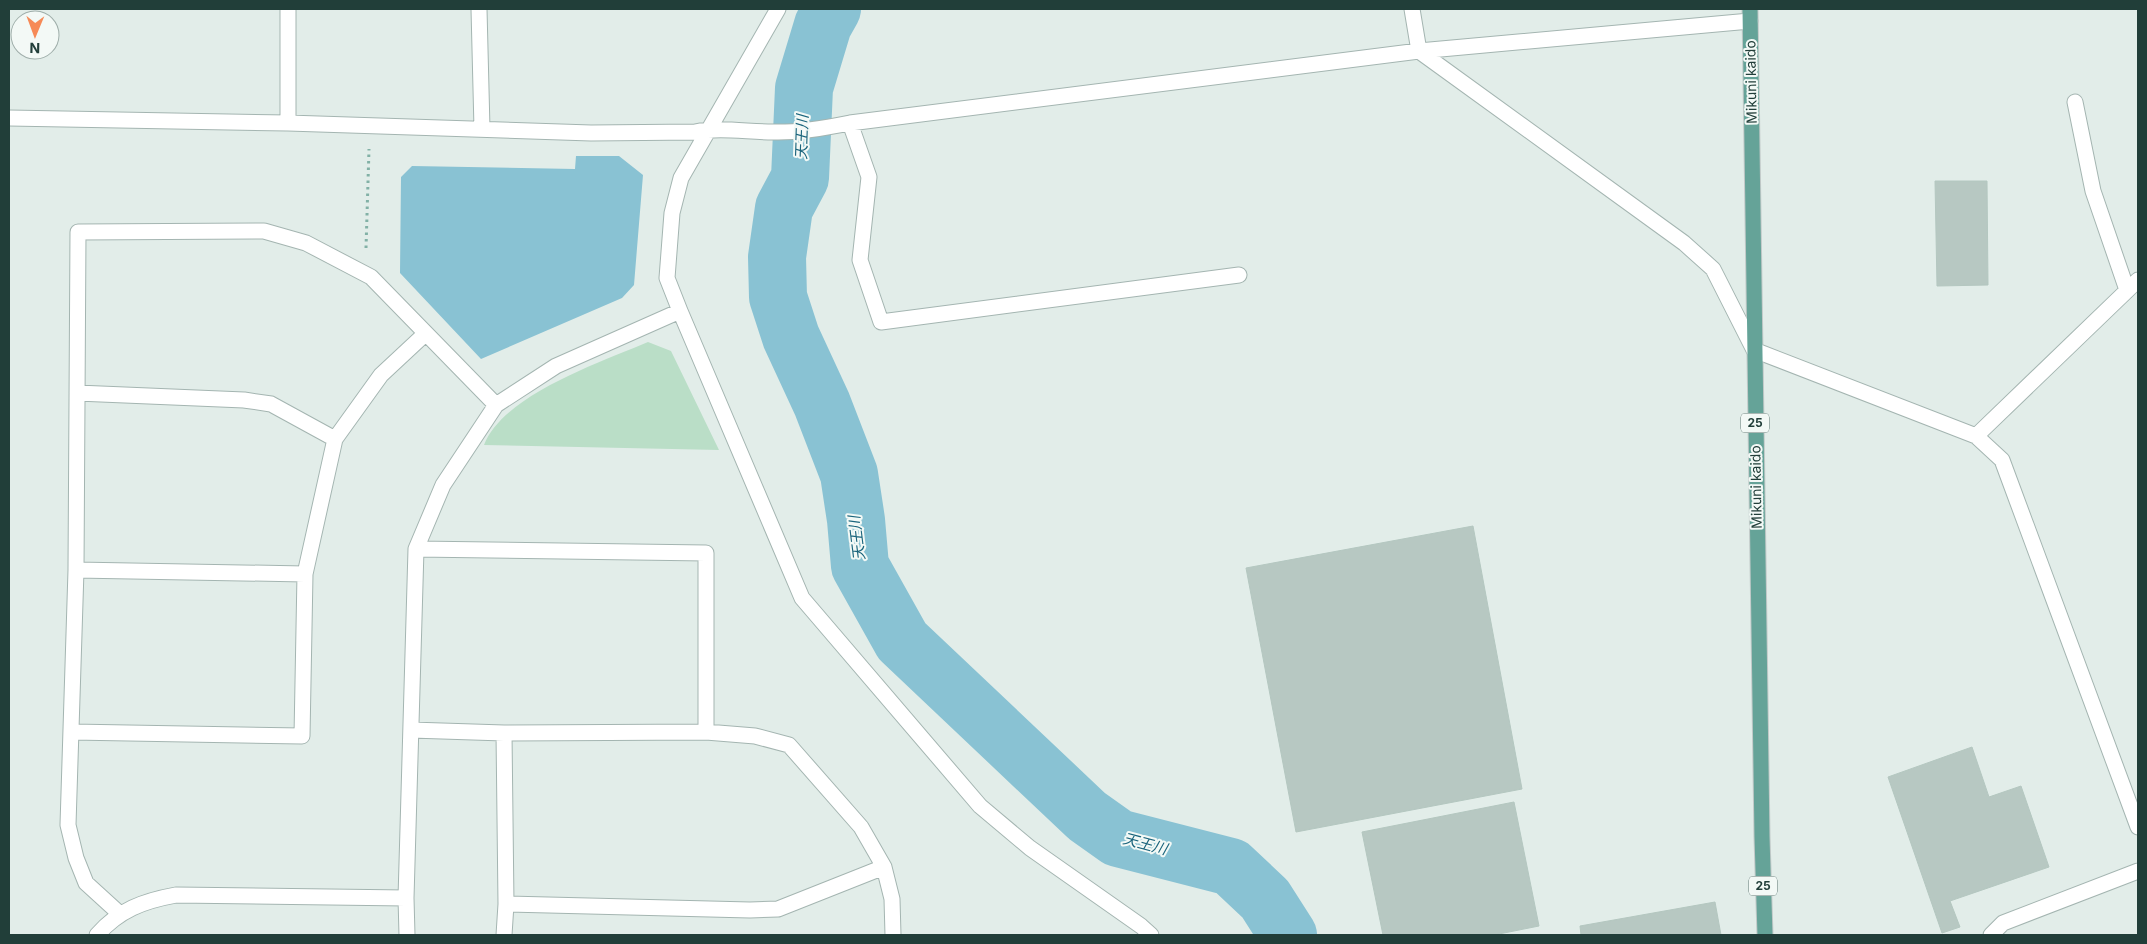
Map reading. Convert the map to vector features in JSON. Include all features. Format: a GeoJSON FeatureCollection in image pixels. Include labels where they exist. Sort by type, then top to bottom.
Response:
{"type":"FeatureCollection","features":[{"type":"Feature","properties":{"kind":"main road","name":"Mikuni kaido"},"geometry":{"type":"LineString","coordinates":[[1750,15],[1761,827],[1765,935]]}},
{"type":"Feature","properties":{"kind":"street"},"geometry":{"type":"LineString","coordinates":[[288,9],[288,123]]}},
{"type":"Feature","properties":{"kind":"street"},"geometry":{"type":"LineString","coordinates":[[479,9],[482,129]]}},
{"type":"Feature","properties":{"kind":"street"},"geometry":{"type":"LineString","coordinates":[[778,9],[681,178],[672,213],[668,251],[668,278],[680,311],[802,598],[980,806],[1030,848],[1151,935]]}},
{"type":"Feature","properties":{"kind":"street"},"geometry":{"type":"LineString","coordinates":[[1412,9],[1419,51],[1684,243],[1713,269],[1754,350],[1976,436],[2002,460],[2138,827]]}},
{"type":"Feature","properties":{"kind":"street"},"geometry":{"type":"LineString","coordinates":[[9,118],[370,125],[590,133],[695,132],[707,130],[774,132],[824,128],[850,123],[1419,51],[1750,15]]}},
{"type":"Feature","properties":{"kind":"street"},"geometry":{"type":"LineString","coordinates":[[1976,436],[2133,285],[2093,191],[2075,102]]}},
{"type":"Feature","properties":{"kind":"street"},"geometry":{"type":"LineString","coordinates":[[850,123],[869,177],[860,260],[882,322],[1239,275]]}},
{"type":"Feature","properties":{"kind":"street"},"geometry":{"type":"LineString","coordinates":[[120,914],[86,883],[76,858],[68,825],[76,570],[78,232],[264,231],[306,243],[371,277],[496,405]]}},
{"type":"Feature","properties":{"kind":"street"},"geometry":{"type":"LineString","coordinates":[[407,935],[406,898],[416,549],[443,485],[496,405],[556,366],[680,311]]}},
{"type":"Feature","properties":{"kind":"street"},"geometry":{"type":"LineString","coordinates":[[72,732],[302,736],[305,574],[335,439],[381,375],[425,334]]}},
{"type":"Feature","properties":{"kind":"street"},"geometry":{"type":"LineString","coordinates":[[77,393],[244,400],[271,404],[335,439]]}},
{"type":"Feature","properties":{"kind":"street"},"geometry":{"type":"LineString","coordinates":[[416,549],[706,552],[706,732]]}},
{"type":"Feature","properties":{"kind":"street"},"geometry":{"type":"LineString","coordinates":[[76,570],[305,574]]}},
{"type":"Feature","properties":{"kind":"street"},"geometry":{"type":"LineString","coordinates":[[411,730],[504,733],[706,732],[755,736],[790,745],[862,827],[884,867],[892,899],[893,935]]}},
{"type":"Feature","properties":{"kind":"street"},"geometry":{"type":"LineString","coordinates":[[504,733],[506,904],[504,935]]}},
{"type":"Feature","properties":{"kind":"street"},"geometry":{"type":"LineString","coordinates":[[506,904],[750,910],[778,909],[884,867]]}},
{"type":"Feature","properties":{"kind":"street"},"geometry":{"type":"LineString","coordinates":[[1991,935],[2003,923],[2138,871]]}},
{"type":"Feature","properties":{"kind":"street"},"geometry":{"type":"LineString","coordinates":[[97,935],[120,914],[146,901],[176,895],[406,898]]}},
{"type":"Feature","properties":{"kind":"path"},"geometry":{"type":"LineString","coordinates":[[365,274],[370,125]]}},
{"type":"Feature","properties":{"kind":"green space"},"geometry":{"type":"Polygon","coordinates":[[[648,342],[671,351],[719,450],[484,445],[495,427],[511,411],[532,396],[580,370],[648,342]]]}},
{"type":"Feature","properties":{"kind":"water"},"geometry":{"type":"Polygon","coordinates":[[[576,156],[619,156],[643,175],[634,285],[622,298],[481,359],[400,273],[401,177],[412,166],[575,169],[576,156]]]}},
{"type":"Feature","properties":{"kind":"building"},"geometry":{"type":"Polygon","coordinates":[[[1935,181],[1987,181],[1988,285],[1937,286],[1935,181]]]}},
{"type":"Feature","properties":{"kind":"building"},"geometry":{"type":"Polygon","coordinates":[[[1473,526],[1522,789],[1296,832],[1246,568],[1473,526]]]}},
{"type":"Feature","properties":{"kind":"building"},"geometry":{"type":"Polygon","coordinates":[[[1972,747],[1989,797],[2021,786],[2049,867],[1950,901],[1960,927],[1942,933],[1888,777],[1972,747]]]}},
{"type":"Feature","properties":{"kind":"building"},"geometry":{"type":"Polygon","coordinates":[[[1514,802],[1539,926],[1494,935],[1383,935],[1362,832],[1514,802]]]}},
{"type":"Feature","properties":{"kind":"building"},"geometry":{"type":"Polygon","coordinates":[[[1715,902],[1721,935],[1581,935],[1580,926],[1715,902]]]}},
{"type":"Feature","properties":{"kind":"waterway","name":"天王川"},"geometry":{"type":"LineString","coordinates":[[832,9],[823,25],[804,88],[800,178],[784,208],[777,257],[778,297],[791,337],[822,404],[849,474],[860,566],[902,641],[1087,816],[1118,838],[1231,867],[1265,899],[1288,935]]}}]}
